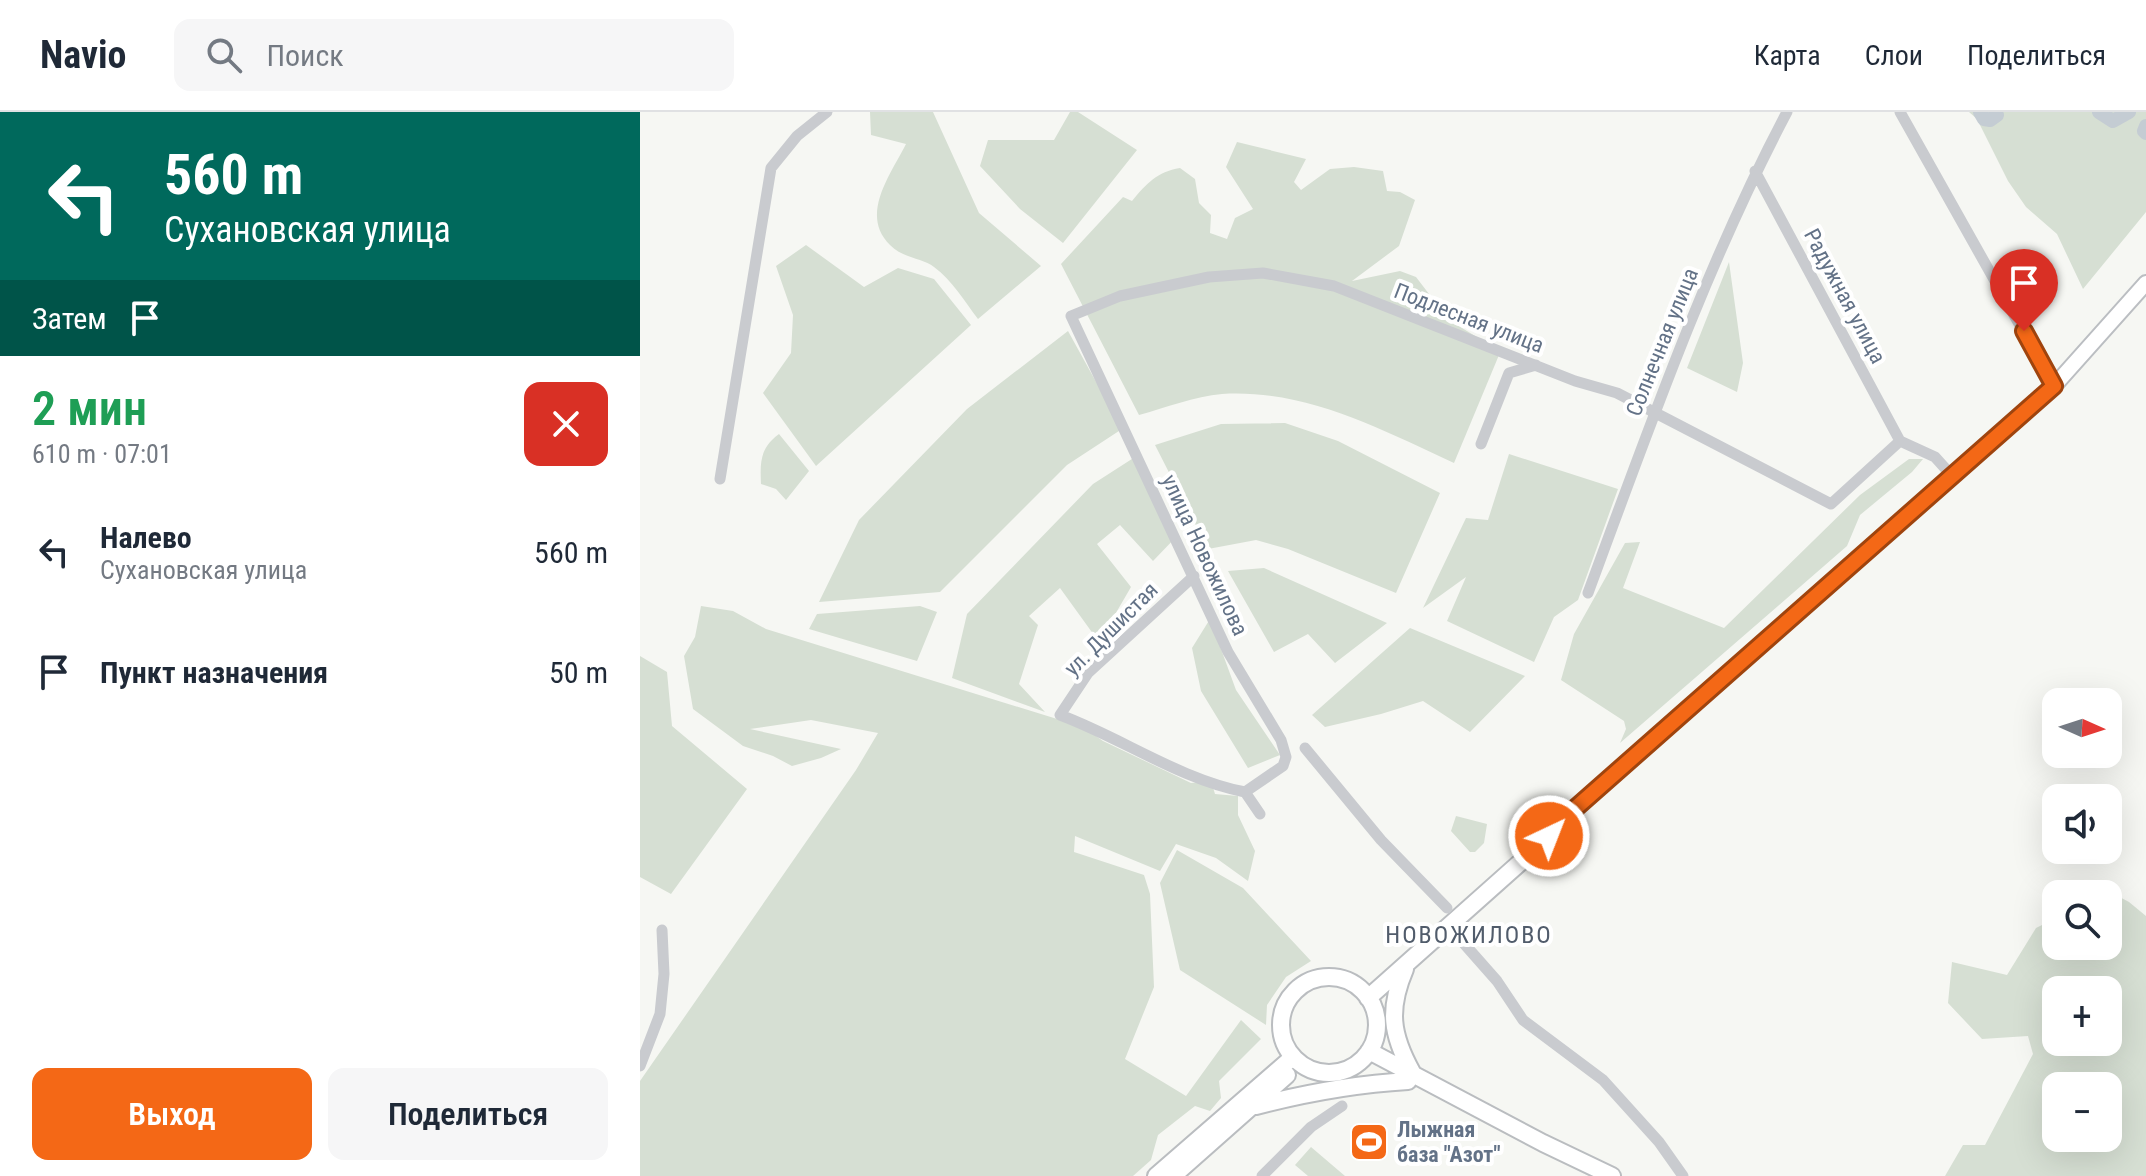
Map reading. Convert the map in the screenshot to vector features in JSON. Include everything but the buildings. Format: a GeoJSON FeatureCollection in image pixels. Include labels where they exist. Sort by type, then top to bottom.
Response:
{"type":"FeatureCollection","features":[{"type":"Feature","properties":{"kind":"highway"},"geometry":{"type":"LineString","coordinates":[[1366,995],[1407,963],[1569,819],[1570,813]]}},
{"type":"Feature","properties":{"kind":"highway"},"geometry":{"type":"LineString","coordinates":[[1366,995],[1570,813]]}},
{"type":"Feature","properties":{"kind":"highway"},"geometry":{"type":"LineString","coordinates":[[1407,963],[1395,993],[1394,1024],[1410,1077]]}},
{"type":"Feature","properties":{"kind":"highway"},"geometry":{"type":"LineString","coordinates":[[1329,977],[1345,980],[1366,995],[1377,1021],[1376,1036],[1366,1055],[1345,1070],[1330,1073],[1314,1070],[1297,1060],[1283,1037],[1282,1021],[1289,999],[1314,980],[1329,977]]}},
{"type":"Feature","properties":{"kind":"highway"},"geometry":{"type":"LineString","coordinates":[[1366,1055],[1612,1176]]}},
{"type":"Feature","properties":{"kind":"highway"},"geometry":{"type":"LineString","coordinates":[[1173,1176],[1297,1060]]}},
{"type":"Feature","properties":{"kind":"highway"},"geometry":{"type":"LineString","coordinates":[[1156,1176],[1297,1060]]}},
{"type":"Feature","properties":{"kind":"highway"},"geometry":{"type":"LineString","coordinates":[[1250,1107],[1305,1094],[1410,1077],[1597,1176]]}},
{"type":"Feature","properties":{"kind":"main road"},"geometry":{"type":"LineString","coordinates":[[1570,813],[2054,386],[2146,283]]}},
{"type":"Feature","properties":{"kind":"street"},"geometry":{"type":"LineString","coordinates":[[720,479],[771,168],[797,136],[827,112]]}},
{"type":"Feature","properties":{"kind":"street","name":"Солнечная улица"},"geometry":{"type":"LineString","coordinates":[[1588,593],[1654,412],[1755,171],[1787,112]]}},
{"type":"Feature","properties":{"kind":"street"},"geometry":{"type":"LineString","coordinates":[[1900,112],[2054,386]]}},
{"type":"Feature","properties":{"kind":"street","name":"Радужная улица"},"geometry":{"type":"LineString","coordinates":[[1755,171],[1900,441]]}},
{"type":"Feature","properties":{"kind":"street","name":"Подлесная улица"},"geometry":{"type":"LineString","coordinates":[[1071,316],[1120,296],[1209,277],[1263,273],[1334,286],[1575,381],[1617,393],[1831,504],[1900,441]]}},
{"type":"Feature","properties":{"kind":"street","name":"улица Новожилова"},"geometry":{"type":"LineString","coordinates":[[1071,316],[1228,652],[1281,740],[1286,757],[1283,766],[1245,792]]}},
{"type":"Feature","properties":{"kind":"street"},"geometry":{"type":"LineString","coordinates":[[1481,444],[1509,373],[1537,365]]}},
{"type":"Feature","properties":{"kind":"street"},"geometry":{"type":"LineString","coordinates":[[1900,441],[1935,457],[1953,477]]}},
{"type":"Feature","properties":{"kind":"street","name":"ул. Душистая"},"geometry":{"type":"LineString","coordinates":[[1194,576],[1088,673],[1060,715],[1136,752],[1227,788],[1245,792]]}},
{"type":"Feature","properties":{"kind":"street"},"geometry":{"type":"LineString","coordinates":[[1305,748],[1381,840],[1447,908]]}},
{"type":"Feature","properties":{"kind":"street"},"geometry":{"type":"LineString","coordinates":[[1245,792],[1260,814]]}},
{"type":"Feature","properties":{"kind":"street"},"geometry":{"type":"LineString","coordinates":[[640,1066],[660,1014],[664,974],[662,930]]}},
{"type":"Feature","properties":{"kind":"street"},"geometry":{"type":"LineString","coordinates":[[1452,930],[1497,981],[1523,1020],[1603,1080],[1659,1142],[1683,1176]]}},
{"type":"Feature","properties":{"kind":"street"},"geometry":{"type":"LineString","coordinates":[[1262,1176],[1311,1127],[1342,1106]]}},
{"type":"Feature","properties":{"kind":"shaded area"},"geometry":{"type":"Polygon","coordinates":[[[870,112],[933,112],[979,213],[1041,266],[978,319],[941,272],[930,264],[895,250],[881,233],[877,208],[886,181],[906,144],[871,135],[870,112]]]}},
{"type":"Feature","properties":{"kind":"shaded area"},"geometry":{"type":"Polygon","coordinates":[[[1070,112],[1078,112],[1137,150],[1063,243],[1020,209],[980,166],[988,140],[1054,140],[1070,112]]]}},
{"type":"Feature","properties":{"kind":"shaded area"},"geometry":{"type":"Polygon","coordinates":[[[1969,112],[2146,112],[2146,212],[2083,289],[2057,234],[2026,207],[2008,181],[1977,119],[1969,112]]]}},
{"type":"Feature","properties":{"kind":"shaded area"},"geometry":{"type":"Polygon","coordinates":[[[1237,142],[1306,159],[1294,182],[1301,190],[1330,169],[1354,167],[1383,171],[1387,191],[1400,192],[1415,200],[1399,246],[1352,281],[1400,271],[1416,277],[1449,320],[1499,355],[1454,463],[1342,414],[1283,398],[1253,394],[1212,395],[1139,415],[1061,264],[1123,197],[1132,201],[1153,179],[1180,168],[1195,179],[1199,203],[1211,215],[1210,233],[1227,239],[1235,218],[1253,209],[1226,167],[1237,142]]]}},
{"type":"Feature","properties":{"kind":"shaded area"},"geometry":{"type":"Polygon","coordinates":[[[806,245],[864,287],[898,268],[934,279],[971,325],[816,466],[763,393],[791,353],[793,315],[776,266],[806,245]]]}},
{"type":"Feature","properties":{"kind":"shaded area"},"geometry":{"type":"Polygon","coordinates":[[[1729,262],[1743,363],[1737,392],[1687,368],[1729,262]]]}},
{"type":"Feature","properties":{"kind":"shaded area"},"geometry":{"type":"Polygon","coordinates":[[[1068,331],[1122,429],[1067,465],[940,592],[819,602],[859,520],[967,409],[1068,331]]]}},
{"type":"Feature","properties":{"kind":"shaded area"},"geometry":{"type":"Polygon","coordinates":[[[1285,423],[1338,441],[1440,493],[1396,593],[1288,549],[1256,540],[1208,549],[1155,445],[1221,424],[1285,423]]]}},
{"type":"Feature","properties":{"kind":"shaded area"},"geometry":{"type":"Polygon","coordinates":[[[779,434],[809,471],[786,500],[776,489],[761,484],[762,456],[779,434]]]}},
{"type":"Feature","properties":{"kind":"shaded area"},"geometry":{"type":"Polygon","coordinates":[[[1509,454],[1618,489],[1578,600],[1554,617],[1534,662],[1447,621],[1466,577],[1423,608],[1466,518],[1488,520],[1509,454]]]}},
{"type":"Feature","properties":{"kind":"shaded area"},"geometry":{"type":"Polygon","coordinates":[[[1135,457],[1178,535],[1153,561],[1120,525],[1097,544],[1131,587],[1099,642],[1060,588],[1029,616],[1038,625],[1019,684],[1045,712],[952,678],[967,614],[1093,484],[1135,457]]]}},
{"type":"Feature","properties":{"kind":"shaded area"},"geometry":{"type":"Polygon","coordinates":[[[1909,459],[1923,459],[1912,472],[1860,515],[1847,546],[1620,743],[1626,729],[1624,721],[1561,680],[1574,634],[1625,543],[1640,542],[1623,588],[1724,628],[1860,495],[1909,459]]]}},
{"type":"Feature","properties":{"kind":"shaded area"},"geometry":{"type":"Polygon","coordinates":[[[1264,568],[1387,623],[1335,663],[1308,634],[1274,652],[1228,571],[1264,568]]]}},
{"type":"Feature","properties":{"kind":"shaded area"},"geometry":{"type":"Polygon","coordinates":[[[701,606],[733,611],[766,629],[1083,727],[1103,741],[1191,783],[1211,781],[1215,794],[1238,796],[1238,815],[1255,851],[1248,881],[1216,858],[1176,844],[1160,871],[1075,836],[1074,852],[1144,875],[1150,894],[1154,987],[1125,1059],[1186,1096],[1241,1020],[1261,1039],[1219,1081],[1221,1098],[1210,1111],[1195,1106],[1158,1135],[1151,1160],[1133,1176],[640,1176],[640,1081],[856,770],[878,733],[811,720],[750,729],[841,749],[792,766],[743,746],[693,709],[684,656],[695,637],[701,606]]]}},
{"type":"Feature","properties":{"kind":"shaded area"},"geometry":{"type":"Polygon","coordinates":[[[920,606],[937,612],[917,661],[809,629],[817,614],[920,606]]]}},
{"type":"Feature","properties":{"kind":"shaded area"},"geometry":{"type":"Polygon","coordinates":[[[1210,619],[1236,690],[1280,755],[1248,768],[1201,691],[1192,648],[1210,619]]]}},
{"type":"Feature","properties":{"kind":"shaded area"},"geometry":{"type":"Polygon","coordinates":[[[1410,628],[1525,676],[1470,732],[1423,701],[1325,727],[1312,715],[1410,628]]]}},
{"type":"Feature","properties":{"kind":"shaded area"},"geometry":{"type":"Polygon","coordinates":[[[640,656],[667,672],[672,726],[747,789],[671,894],[640,877],[640,656]]]}},
{"type":"Feature","properties":{"kind":"shaded area"},"geometry":{"type":"Polygon","coordinates":[[[1456,816],[1487,824],[1484,843],[1475,852],[1470,852],[1451,831],[1456,816]]]}},
{"type":"Feature","properties":{"kind":"shaded area"},"geometry":{"type":"Polygon","coordinates":[[[1177,850],[1243,888],[1311,961],[1286,977],[1267,1005],[1266,1025],[1180,970],[1160,883],[1177,850]]]}},
{"type":"Feature","properties":{"kind":"shaded area"},"geometry":{"type":"Polygon","coordinates":[[[2122,898],[2146,916],[2146,1176],[1945,1176],[1963,1145],[1985,1145],[2033,1054],[2028,1036],[1982,1039],[1948,1003],[1952,962],[2007,975],[2036,928],[2042,925],[2042,960],[2122,960],[2122,898]]]}},
{"type":"Feature","properties":{"kind":"shaded area"},"geometry":{"type":"Polygon","coordinates":[[[1311,1147],[1345,1176],[1308,1176],[1295,1165],[1311,1147]]]}},
{"type":"Feature","properties":{"kind":"waterway"},"geometry":{"type":"LineString","coordinates":[[1980,112],[1984,119],[1990,120],[1997,115]]}},
{"type":"Feature","properties":{"kind":"waterway"},"geometry":{"type":"LineString","coordinates":[[2099,112],[2113,121],[2129,112]]}},
{"type":"Feature","properties":{"kind":"waterway"},"geometry":{"type":"LineString","coordinates":[[2146,126],[2146,133]]}},
{"type":"Feature","properties":{"kind":"place","name":"Лыжная база \"Азот\""},"geometry":{"type":"Point","coordinates":[1369,1142]}},
{"type":"Feature","properties":{"kind":"district","name":"НОВОЖИЛОВО"},"geometry":{"type":"Point","coordinates":[1469,935]}},
{"type":"Feature","properties":{"kind":"route"},"geometry":{"type":"LineString","coordinates":[[1549,836],[1569,819],[1570,813],[2054,386],[2024,331]]}}]}
